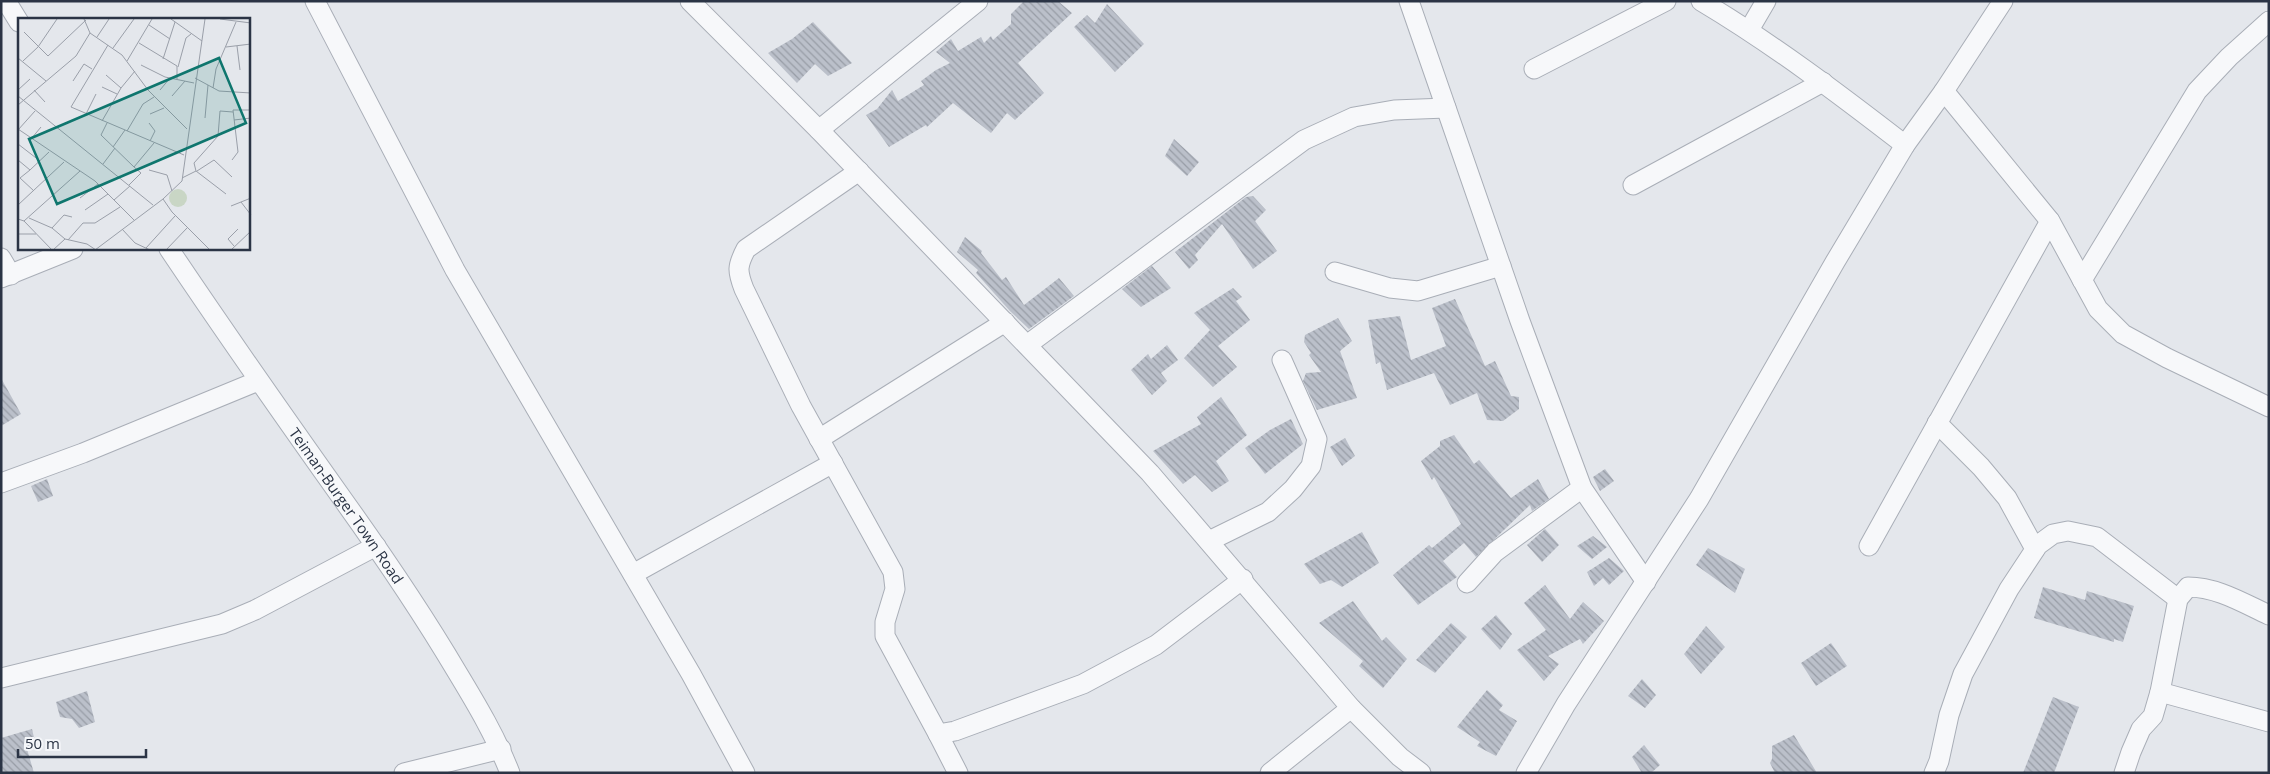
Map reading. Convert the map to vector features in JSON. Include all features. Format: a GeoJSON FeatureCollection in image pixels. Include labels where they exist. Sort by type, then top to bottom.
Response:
{"type":"FeatureCollection","features":[{"type":"Feature","properties":{"kind":"street"},"geometry":{"type":"LineString","coordinates":[[314,1],[455,270],[691,674],[745,773]]}},
{"type":"Feature","properties":{"kind":"street"},"geometry":{"type":"LineString","coordinates":[[690,1],[859,171],[1150,473],[1351,708],[1400,757],[1421,773]]}},
{"type":"Feature","properties":{"kind":"street"},"geometry":{"type":"LineString","coordinates":[[819,130],[978,1]]}},
{"type":"Feature","properties":{"kind":"street"},"geometry":{"type":"LineString","coordinates":[[1409,1],[1501,266],[1582,488],[1646,582]]}},
{"type":"Feature","properties":{"kind":"street"},"geometry":{"type":"LineString","coordinates":[[1534,69],[1666,1]]}},
{"type":"Feature","properties":{"kind":"street"},"geometry":{"type":"LineString","coordinates":[[1701,1],[1749,30],[1906,144]]}},
{"type":"Feature","properties":{"kind":"street"},"geometry":{"type":"LineString","coordinates":[[1749,30],[1766,1]]}},
{"type":"Feature","properties":{"kind":"street"},"geometry":{"type":"LineString","coordinates":[[1526,773],[1566,704],[1699,499],[1906,144],[1944,92],[2003,1]]}},
{"type":"Feature","properties":{"kind":"street"},"geometry":{"type":"LineString","coordinates":[[2082,280],[2196,91],[2229,57],[2269,21]]}},
{"type":"Feature","properties":{"kind":"street"},"geometry":{"type":"LineString","coordinates":[[1633,185],[1823,82]]}},
{"type":"Feature","properties":{"kind":"street"},"geometry":{"type":"LineString","coordinates":[[1944,92],[2050,221],[2098,309],[2123,334],[2167,358],[2269,406]]}},
{"type":"Feature","properties":{"kind":"street"},"geometry":{"type":"LineString","coordinates":[[1027,345],[1304,140],[1354,118],[1394,110],[1446,108]]}},
{"type":"Feature","properties":{"kind":"street"},"geometry":{"type":"LineString","coordinates":[[859,171],[746,249],[740,259],[738,272],[801,406],[894,572],[895,589],[885,622],[886,636],[958,773]]}},
{"type":"Feature","properties":{"kind":"street"},"geometry":{"type":"LineString","coordinates":[[1869,546],[2050,221]]}},
{"type":"Feature","properties":{"kind":"street"},"geometry":{"type":"LineString","coordinates":[[1,258],[6,276],[71,250]]}},
{"type":"Feature","properties":{"kind":"street","name":"Teiman-Burger Town Road"},"geometry":{"type":"LineString","coordinates":[[170,250],[258,381],[376,546],[431,628],[501,749],[510,773]]}},
{"type":"Feature","properties":{"kind":"street"},"geometry":{"type":"LineString","coordinates":[[1334,272],[1390,288],[1418,291],[1501,266]]}},
{"type":"Feature","properties":{"kind":"street"},"geometry":{"type":"LineString","coordinates":[[820,439],[1005,322]]}},
{"type":"Feature","properties":{"kind":"street"},"geometry":{"type":"LineString","coordinates":[[1209,541],[1268,512],[1292,489],[1310,466],[1317,439],[1282,360]]}},
{"type":"Feature","properties":{"kind":"street"},"geometry":{"type":"LineString","coordinates":[[1,484],[91,450],[258,381]]}},
{"type":"Feature","properties":{"kind":"street"},"geometry":{"type":"LineString","coordinates":[[1938,423],[1981,467],[2007,498],[2035,549]]}},
{"type":"Feature","properties":{"kind":"street"},"geometry":{"type":"LineString","coordinates":[[633,574],[833,463]]}},
{"type":"Feature","properties":{"kind":"street"},"geometry":{"type":"LineString","coordinates":[[1467,583],[1495,552],[1582,488]]}},
{"type":"Feature","properties":{"kind":"street"},"geometry":{"type":"LineString","coordinates":[[1934,773],[1949,715],[1963,674],[2009,589],[2038,545],[2053,534],[2068,531],[2097,537],[2178,599]]}},
{"type":"Feature","properties":{"kind":"street"},"geometry":{"type":"LineString","coordinates":[[1,678],[222,624],[255,610],[376,546]]}},
{"type":"Feature","properties":{"kind":"street"},"geometry":{"type":"LineString","coordinates":[[938,734],[955,731],[1083,684],[1156,645],[1242,579]]}},
{"type":"Feature","properties":{"kind":"street"},"geometry":{"type":"LineString","coordinates":[[2124,773],[2137,737],[2153,716],[2160,692],[2178,599],[2188,587],[2201,587],[2217,591],[2269,615]]}},
{"type":"Feature","properties":{"kind":"street"},"geometry":{"type":"LineString","coordinates":[[2160,692],[2269,722]]}},
{"type":"Feature","properties":{"kind":"street"},"geometry":{"type":"LineString","coordinates":[[1270,773],[1351,708]]}},
{"type":"Feature","properties":{"kind":"street"},"geometry":{"type":"LineString","coordinates":[[404,773],[501,749]]}},
{"type":"Feature","properties":{"kind":"building"},"geometry":{"type":"Polygon","coordinates":[[[1024,1],[1058,1],[1072,13],[1018,63],[1044,93],[1015,120],[1007,113],[991,133],[953,103],[927,127],[926,125],[889,147],[866,115],[877,109],[892,90],[898,101],[924,85],[921,81],[936,70],[950,63],[936,52],[951,39],[958,51],[981,37],[984,43],[991,36],[993,40],[1011,24],[1011,14],[1024,1]]]}},
{"type":"Feature","properties":{"kind":"building"},"geometry":{"type":"Polygon","coordinates":[[[1107,4],[1144,44],[1115,72],[1074,27],[1087,15],[1095,23],[1107,4]]]}},
{"type":"Feature","properties":{"kind":"building"},"geometry":{"type":"Polygon","coordinates":[[[813,22],[852,63],[828,76],[815,64],[797,83],[768,53],[792,39],[813,22]]]}},
{"type":"Feature","properties":{"kind":"building"},"geometry":{"type":"Polygon","coordinates":[[[1174,139],[1199,162],[1187,176],[1165,156],[1174,139]]]}},
{"type":"Feature","properties":{"kind":"building"},"geometry":{"type":"Polygon","coordinates":[[[1253,196],[1266,210],[1255,221],[1277,251],[1253,269],[1222,224],[1195,255],[1198,260],[1189,269],[1175,252],[1246,197],[1253,196]]]}},
{"type":"Feature","properties":{"kind":"building"},"geometry":{"type":"Polygon","coordinates":[[[965,237],[982,251],[981,253],[1002,280],[1006,277],[1024,305],[1059,278],[1074,296],[1029,329],[976,273],[978,270],[957,252],[965,237]]]}},
{"type":"Feature","properties":{"kind":"building"},"geometry":{"type":"Polygon","coordinates":[[[1152,266],[1171,288],[1141,307],[1122,289],[1152,266]]]}},
{"type":"Feature","properties":{"kind":"building"},"geometry":{"type":"Polygon","coordinates":[[[1233,288],[1242,297],[1236,301],[1250,320],[1218,346],[1237,367],[1213,387],[1184,358],[1210,330],[1194,313],[1233,288]]]}},
{"type":"Feature","properties":{"kind":"building"},"geometry":{"type":"Polygon","coordinates":[[[1455,299],[1485,366],[1495,361],[1511,396],[1519,397],[1519,409],[1503,421],[1487,420],[1477,393],[1450,405],[1434,373],[1387,390],[1380,362],[1376,364],[1368,320],[1400,316],[1411,360],[1446,346],[1432,308],[1455,299]]]}},
{"type":"Feature","properties":{"kind":"building"},"geometry":{"type":"Polygon","coordinates":[[[1338,318],[1352,341],[1340,351],[1357,398],[1317,410],[1303,381],[1306,373],[1321,372],[1309,355],[1311,353],[1304,342],[1305,335],[1338,318]]]}},
{"type":"Feature","properties":{"kind":"building"},"geometry":{"type":"Polygon","coordinates":[[[1167,345],[1178,360],[1161,373],[1167,381],[1152,395],[1131,370],[1148,354],[1151,359],[1167,345]]]}},
{"type":"Feature","properties":{"kind":"building"},"geometry":{"type":"Polygon","coordinates":[[[1,378],[21,414],[1,426],[1,378]]]}},
{"type":"Feature","properties":{"kind":"building"},"geometry":{"type":"Polygon","coordinates":[[[1221,397],[1247,435],[1216,461],[1229,481],[1212,492],[1195,475],[1183,484],[1153,451],[1201,424],[1197,417],[1221,397]]]}},
{"type":"Feature","properties":{"kind":"building"},"geometry":{"type":"Polygon","coordinates":[[[1291,419],[1303,444],[1265,474],[1245,448],[1270,430],[1291,419]]]}},
{"type":"Feature","properties":{"kind":"building"},"geometry":{"type":"Polygon","coordinates":[[[1454,435],[1474,464],[1479,460],[1511,498],[1538,479],[1549,499],[1532,511],[1530,505],[1476,557],[1464,543],[1443,561],[1457,577],[1418,605],[1393,575],[1429,545],[1432,548],[1461,524],[1434,477],[1432,480],[1421,461],[1440,446],[1440,441],[1454,435]]]}},
{"type":"Feature","properties":{"kind":"building"},"geometry":{"type":"Polygon","coordinates":[[[1345,438],[1355,456],[1342,466],[1330,447],[1345,438]]]}},
{"type":"Feature","properties":{"kind":"building"},"geometry":{"type":"Polygon","coordinates":[[[1605,469],[1614,481],[1600,491],[1593,477],[1605,469]]]}},
{"type":"Feature","properties":{"kind":"building"},"geometry":{"type":"Polygon","coordinates":[[[47,479],[53,496],[38,502],[31,486],[47,479]]]}},
{"type":"Feature","properties":{"kind":"building"},"geometry":{"type":"Polygon","coordinates":[[[1545,529],[1559,545],[1542,562],[1527,545],[1545,529]]]}},
{"type":"Feature","properties":{"kind":"building"},"geometry":{"type":"Polygon","coordinates":[[[1362,532],[1379,563],[1342,587],[1331,580],[1320,584],[1304,564],[1362,532]]]}},
{"type":"Feature","properties":{"kind":"building"},"geometry":{"type":"Polygon","coordinates":[[[1593,536],[1607,547],[1592,559],[1577,546],[1593,536]]]}},
{"type":"Feature","properties":{"kind":"building"},"geometry":{"type":"Polygon","coordinates":[[[1708,548],[1745,569],[1735,593],[1696,565],[1708,548]]]}},
{"type":"Feature","properties":{"kind":"building"},"geometry":{"type":"Polygon","coordinates":[[[1609,558],[1624,571],[1609,585],[1603,578],[1594,586],[1587,572],[1609,558]]]}},
{"type":"Feature","properties":{"kind":"building"},"geometry":{"type":"Polygon","coordinates":[[[1545,585],[1570,619],[1583,602],[1604,621],[1583,644],[1580,639],[1548,656],[1559,664],[1544,681],[1517,650],[1546,630],[1524,603],[1545,585]]]}},
{"type":"Feature","properties":{"kind":"building"},"geometry":{"type":"Polygon","coordinates":[[[2043,587],[2085,600],[2087,591],[2134,606],[2123,642],[2114,639],[2114,642],[2034,618],[2043,587]]]}},
{"type":"Feature","properties":{"kind":"building"},"geometry":{"type":"Polygon","coordinates":[[[1353,601],[1382,641],[1386,637],[1407,659],[1383,688],[1359,666],[1363,661],[1319,623],[1353,601]]]}},
{"type":"Feature","properties":{"kind":"building"},"geometry":{"type":"Polygon","coordinates":[[[1496,615],[1512,634],[1500,650],[1481,629],[1496,615]]]}},
{"type":"Feature","properties":{"kind":"building"},"geometry":{"type":"Polygon","coordinates":[[[1451,623],[1467,637],[1435,673],[1416,660],[1451,623]]]}},
{"type":"Feature","properties":{"kind":"building"},"geometry":{"type":"Polygon","coordinates":[[[1706,626],[1725,647],[1701,674],[1684,654],[1706,626]]]}},
{"type":"Feature","properties":{"kind":"building"},"geometry":{"type":"Polygon","coordinates":[[[1831,643],[1847,666],[1816,686],[1801,663],[1831,643]]]}},
{"type":"Feature","properties":{"kind":"building"},"geometry":{"type":"Polygon","coordinates":[[[1642,679],[1656,695],[1645,708],[1628,696],[1642,679]]]}},
{"type":"Feature","properties":{"kind":"building"},"geometry":{"type":"Polygon","coordinates":[[[1487,690],[1503,705],[1499,710],[1517,721],[1496,756],[1477,746],[1480,742],[1457,727],[1487,690]]]}},
{"type":"Feature","properties":{"kind":"building"},"geometry":{"type":"Polygon","coordinates":[[[87,691],[95,722],[79,728],[72,719],[60,717],[56,702],[87,691]]]}},
{"type":"Feature","properties":{"kind":"building"},"geometry":{"type":"Polygon","coordinates":[[[2053,697],[2079,707],[2054,773],[2023,773],[2053,697]]]}},
{"type":"Feature","properties":{"kind":"building"},"geometry":{"type":"Polygon","coordinates":[[[32,729],[36,746],[27,749],[34,773],[1,773],[1,738],[32,729]]]}},
{"type":"Feature","properties":{"kind":"building"},"geometry":{"type":"Polygon","coordinates":[[[1794,735],[1817,773],[1775,773],[1770,763],[1772,759],[1772,746],[1794,735]]]}},
{"type":"Feature","properties":{"kind":"building"},"geometry":{"type":"Polygon","coordinates":[[[1644,745],[1660,765],[1651,773],[1642,773],[1632,757],[1644,745]]]}}]}
